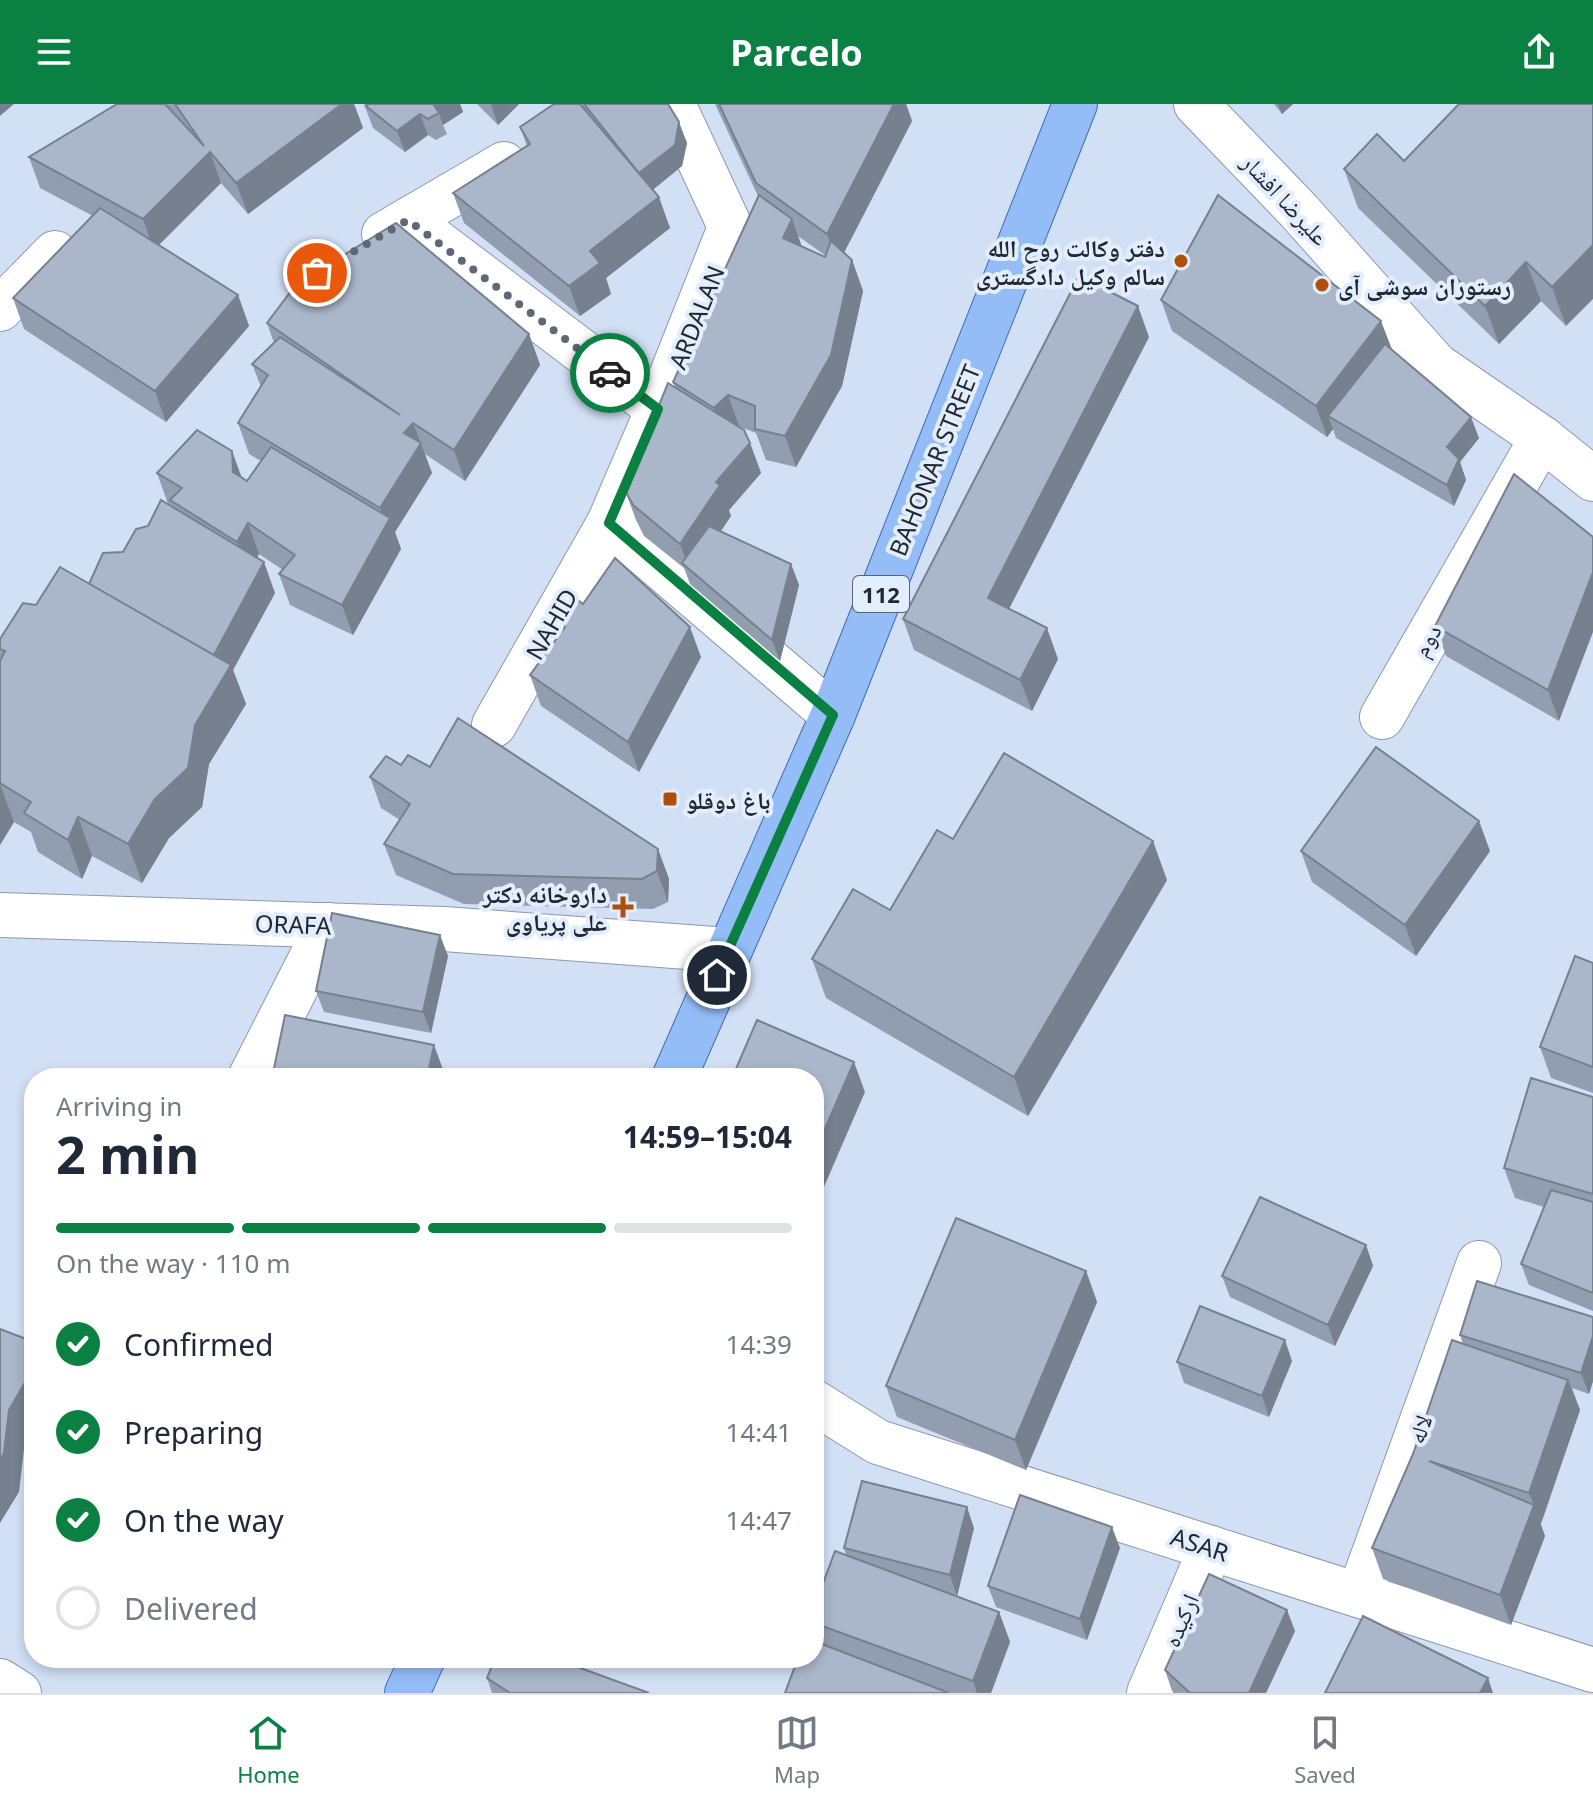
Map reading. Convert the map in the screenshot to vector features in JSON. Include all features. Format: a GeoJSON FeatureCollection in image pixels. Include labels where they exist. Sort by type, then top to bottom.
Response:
{"type":"FeatureCollection","features":[{"type":"Feature","properties":{"kind":"main road","name":"BAHONAR STREET"},"geometry":{"type":"LineString","coordinates":[[678,1068],[833,715],[1075,104]]}},
{"type":"Feature","properties":{"kind":"main road"},"geometry":{"type":"LineString","coordinates":[[407,1693],[418,1668]]}},
{"type":"Feature","properties":{"kind":"street","name":"ARDALAN"},"geometry":{"type":"LineString","coordinates":[[609,523],[729,230],[673,104]]}},
{"type":"Feature","properties":{"kind":"street","name":"علیرضا افشار"},"geometry":{"type":"LineString","coordinates":[[1196,104],[1298,210],[1436,365],[1542,438],[1593,479]]}},
{"type":"Feature","properties":{"kind":"street"},"geometry":{"type":"LineString","coordinates":[[356,251],[505,163]]}},
{"type":"Feature","properties":{"kind":"street"},"geometry":{"type":"LineString","coordinates":[[408,220],[658,409]]}},
{"type":"Feature","properties":{"kind":"street"},"geometry":{"type":"LineString","coordinates":[[0,309],[55,253]]}},
{"type":"Feature","properties":{"kind":"street","name":"دوم"},"geometry":{"type":"LineString","coordinates":[[1382,717],[1542,438]]}},
{"type":"Feature","properties":{"kind":"street"},"geometry":{"type":"LineString","coordinates":[[609,523],[833,715]]}},
{"type":"Feature","properties":{"kind":"street","name":"NAHID"},"geometry":{"type":"LineString","coordinates":[[494,725],[609,523]]}},
{"type":"Feature","properties":{"kind":"street","name":"ORAFA"},"geometry":{"type":"LineString","coordinates":[[0,915],[444,929],[728,950]]}},
{"type":"Feature","properties":{"kind":"street"},"geometry":{"type":"LineString","coordinates":[[255,1068],[328,925]]}},
{"type":"Feature","properties":{"kind":"street","name":"لاله"},"geometry":{"type":"LineString","coordinates":[[1359,1595],[1479,1263]]}},
{"type":"Feature","properties":{"kind":"street","name":"ASAR"},"geometry":{"type":"LineString","coordinates":[[824,1408],[878,1442],[1593,1670]]}},
{"type":"Feature","properties":{"kind":"street","name":"ارکیده"},"geometry":{"type":"LineString","coordinates":[[1149,1693],[1211,1548]]}},
{"type":"Feature","properties":{"kind":"street"},"geometry":{"type":"LineString","coordinates":[[0,1681],[19,1693]]}},
{"type":"Feature","properties":{"kind":"building"},"geometry":{"type":"Polygon","coordinates":[[[117,104],[165,104],[204,146],[175,104],[342,104],[236,183],[210,152],[143,219],[29,157],[117,104]]]}},
{"type":"Feature","properties":{"kind":"building"},"geometry":{"type":"Polygon","coordinates":[[[435,104],[439,113],[428,119],[420,114],[397,131],[366,106],[435,104]]]}},
{"type":"Feature","properties":{"kind":"building"},"geometry":{"type":"Polygon","coordinates":[[[554,104],[580,104],[659,197],[590,251],[600,263],[569,286],[453,193],[530,144],[520,127],[554,104]]]}},
{"type":"Feature","properties":{"kind":"building"},"geometry":{"type":"Polygon","coordinates":[[[584,104],[668,104],[679,122],[675,145],[639,173],[584,104]]]}},
{"type":"Feature","properties":{"kind":"building"},"geometry":{"type":"Polygon","coordinates":[[[719,104],[894,104],[827,234],[756,183],[719,104]]]}},
{"type":"Feature","properties":{"kind":"building"},"geometry":{"type":"Polygon","coordinates":[[[1459,104],[1593,104],[1593,245],[1552,287],[1526,262],[1485,306],[1344,169],[1377,134],[1404,161],[1459,104]]]}},
{"type":"Feature","properties":{"kind":"building"},"geometry":{"type":"Polygon","coordinates":[[[759,195],[792,219],[783,238],[825,257],[831,241],[852,260],[831,355],[785,436],[755,429],[755,406],[728,395],[714,408],[673,382],[759,195]]]}},
{"type":"Feature","properties":{"kind":"building"},"geometry":{"type":"Polygon","coordinates":[[[1218,195],[1381,321],[1316,406],[1161,300],[1218,195]]]}},
{"type":"Feature","properties":{"kind":"building"},"geometry":{"type":"Polygon","coordinates":[[[100,208],[238,295],[155,391],[13,298],[100,208]]]}},
{"type":"Feature","properties":{"kind":"building"},"geometry":{"type":"Polygon","coordinates":[[[396,223],[529,334],[454,450],[413,423],[404,433],[421,443],[380,508],[238,423],[268,375],[252,364],[280,337],[400,415],[267,323],[316,258],[326,266],[396,223]]]}},
{"type":"Feature","properties":{"kind":"building"},"geometry":{"type":"Polygon","coordinates":[[[1079,276],[1138,306],[988,598],[1047,628],[1020,680],[903,619],[1079,276]]]}},
{"type":"Feature","properties":{"kind":"building"},"geometry":{"type":"Polygon","coordinates":[[[1385,344],[1471,417],[1447,447],[1459,459],[1447,485],[1328,416],[1385,344]]]}},
{"type":"Feature","properties":{"kind":"building"},"geometry":{"type":"Polygon","coordinates":[[[668,383],[744,430],[750,443],[716,482],[720,485],[680,544],[633,505],[625,490],[668,383]]]}},
{"type":"Feature","properties":{"kind":"building"},"geometry":{"type":"Polygon","coordinates":[[[197,430],[232,451],[233,472],[247,481],[271,447],[390,518],[342,605],[279,574],[295,555],[248,523],[237,542],[170,500],[182,488],[157,473],[197,430]]]}},
{"type":"Feature","properties":{"kind":"building"},"geometry":{"type":"Polygon","coordinates":[[[1514,474],[1593,537],[1593,572],[1548,690],[1435,626],[1514,474]]]}},
{"type":"Feature","properties":{"kind":"building"},"geometry":{"type":"Polygon","coordinates":[[[161,500],[264,562],[214,655],[89,584],[103,553],[123,552],[136,529],[148,526],[161,500]]]}},
{"type":"Feature","properties":{"kind":"building"},"geometry":{"type":"Polygon","coordinates":[[[709,526],[791,564],[772,640],[682,563],[709,526]]]}},
{"type":"Feature","properties":{"kind":"building"},"geometry":{"type":"Polygon","coordinates":[[[615,558],[690,627],[628,742],[530,675],[565,627],[562,618],[575,598],[583,604],[615,558]]]}},
{"type":"Feature","properties":{"kind":"building"},"geometry":{"type":"Polygon","coordinates":[[[60,567],[231,665],[195,725],[188,768],[155,799],[128,844],[78,817],[68,840],[24,813],[31,802],[0,783],[0,661],[5,651],[0,649],[0,639],[23,603],[36,605],[60,567]]]}},
{"type":"Feature","properties":{"kind":"building"},"geometry":{"type":"Polygon","coordinates":[[[458,718],[658,849],[657,871],[642,879],[453,874],[384,844],[410,804],[370,777],[386,756],[401,765],[408,755],[430,767],[458,718]]]}},
{"type":"Feature","properties":{"kind":"building"},"geometry":{"type":"Polygon","coordinates":[[[1376,747],[1479,821],[1405,925],[1301,851],[1376,747]]]}},
{"type":"Feature","properties":{"kind":"building"},"geometry":{"type":"Polygon","coordinates":[[[1004,753],[1153,841],[1014,1077],[812,959],[853,889],[890,910],[937,830],[953,839],[1004,753]]]}},
{"type":"Feature","properties":{"kind":"building"},"geometry":{"type":"Polygon","coordinates":[[[332,913],[440,935],[423,1012],[316,991],[332,913]]]}},
{"type":"Feature","properties":{"kind":"building"},"geometry":{"type":"Polygon","coordinates":[[[1575,956],[1593,963],[1593,1067],[1540,1047],[1575,956]]]}},
{"type":"Feature","properties":{"kind":"building"},"geometry":{"type":"Polygon","coordinates":[[[285,1015],[434,1045],[429,1068],[274,1068],[285,1015]]]}},
{"type":"Feature","properties":{"kind":"building"},"geometry":{"type":"Polygon","coordinates":[[[757,1020],[854,1062],[824,1131],[824,1068],[736,1068],[757,1020]]]}},
{"type":"Feature","properties":{"kind":"building"},"geometry":{"type":"Polygon","coordinates":[[[1531,1078],[1593,1097],[1593,1194],[1504,1168],[1531,1078]]]}},
{"type":"Feature","properties":{"kind":"building"},"geometry":{"type":"Polygon","coordinates":[[[1551,1190],[1593,1202],[1593,1293],[1521,1264],[1551,1190]]]}},
{"type":"Feature","properties":{"kind":"building"},"geometry":{"type":"Polygon","coordinates":[[[1260,1197],[1366,1245],[1328,1325],[1222,1276],[1260,1197]]]}},
{"type":"Feature","properties":{"kind":"building"},"geometry":{"type":"Polygon","coordinates":[[[956,1218],[1086,1271],[1015,1440],[886,1386],[956,1218]]]}},
{"type":"Feature","properties":{"kind":"building"},"geometry":{"type":"Polygon","coordinates":[[[1477,1281],[1593,1317],[1593,1336],[1581,1373],[1460,1335],[1477,1281]]]}},
{"type":"Feature","properties":{"kind":"building"},"geometry":{"type":"Polygon","coordinates":[[[1200,1306],[1285,1340],[1262,1396],[1177,1362],[1200,1306]]]}},
{"type":"Feature","properties":{"kind":"building"},"geometry":{"type":"Polygon","coordinates":[[[0,1329],[24,1338],[24,1384],[9,1410],[4,1453],[0,1460],[0,1329]]]}},
{"type":"Feature","properties":{"kind":"building"},"geometry":{"type":"Polygon","coordinates":[[[1452,1340],[1568,1380],[1529,1493],[1429,1461],[1534,1505],[1500,1595],[1372,1548],[1413,1454],[1452,1340]]]}},
{"type":"Feature","properties":{"kind":"building"},"geometry":{"type":"Polygon","coordinates":[[[862,1481],[967,1507],[950,1575],[844,1548],[862,1481]]]}},
{"type":"Feature","properties":{"kind":"building"},"geometry":{"type":"Polygon","coordinates":[[[1020,1495],[1112,1527],[1080,1619],[988,1586],[1020,1495]]]}},
{"type":"Feature","properties":{"kind":"building"},"geometry":{"type":"Polygon","coordinates":[[[835,1551],[999,1612],[973,1681],[824,1627],[824,1581],[835,1551]]]}},
{"type":"Feature","properties":{"kind":"building"},"geometry":{"type":"Polygon","coordinates":[[[1209,1574],[1287,1610],[1249,1693],[1190,1693],[1165,1670],[1209,1574]]]}},
{"type":"Feature","properties":{"kind":"building"},"geometry":{"type":"Polygon","coordinates":[[[1363,1616],[1488,1678],[1480,1693],[1325,1693],[1363,1616]]]}},
{"type":"Feature","properties":{"kind":"building"},"geometry":{"type":"Polygon","coordinates":[[[824,1645],[949,1693],[785,1693],[794,1668],[824,1668],[824,1645]]]}},
{"type":"Feature","properties":{"kind":"building"},"geometry":{"type":"Polygon","coordinates":[[[491,1668],[580,1668],[649,1693],[510,1693],[487,1678],[491,1668]]]}},
{"type":"Feature","properties":{"kind":"way so far"},"geometry":{"type":"LineString","coordinates":[[317,273],[408,220],[610,373]]}},
{"type":"Feature","properties":{"kind":"place","name":"دفتر وکالت روح الله سالم وکیل دادگستری"},"geometry":{"type":"Point","coordinates":[1181,261]}},
{"type":"Feature","properties":{"kind":"place","name":"رستوران سوشی آی"},"geometry":{"type":"Point","coordinates":[1322,285]}},
{"type":"Feature","properties":{"kind":"place","name":"باغ دوقلو"},"geometry":{"type":"Point","coordinates":[670,799]}},
{"type":"Feature","properties":{"kind":"place","name":"داروخانه دکتر علی پریاوی"},"geometry":{"type":"Point","coordinates":[623,907]}},
{"type":"Feature","properties":{"kind":"route"},"geometry":{"type":"LineString","coordinates":[[610,373],[658,409],[609,523],[833,715],[717,975]]}}]}
